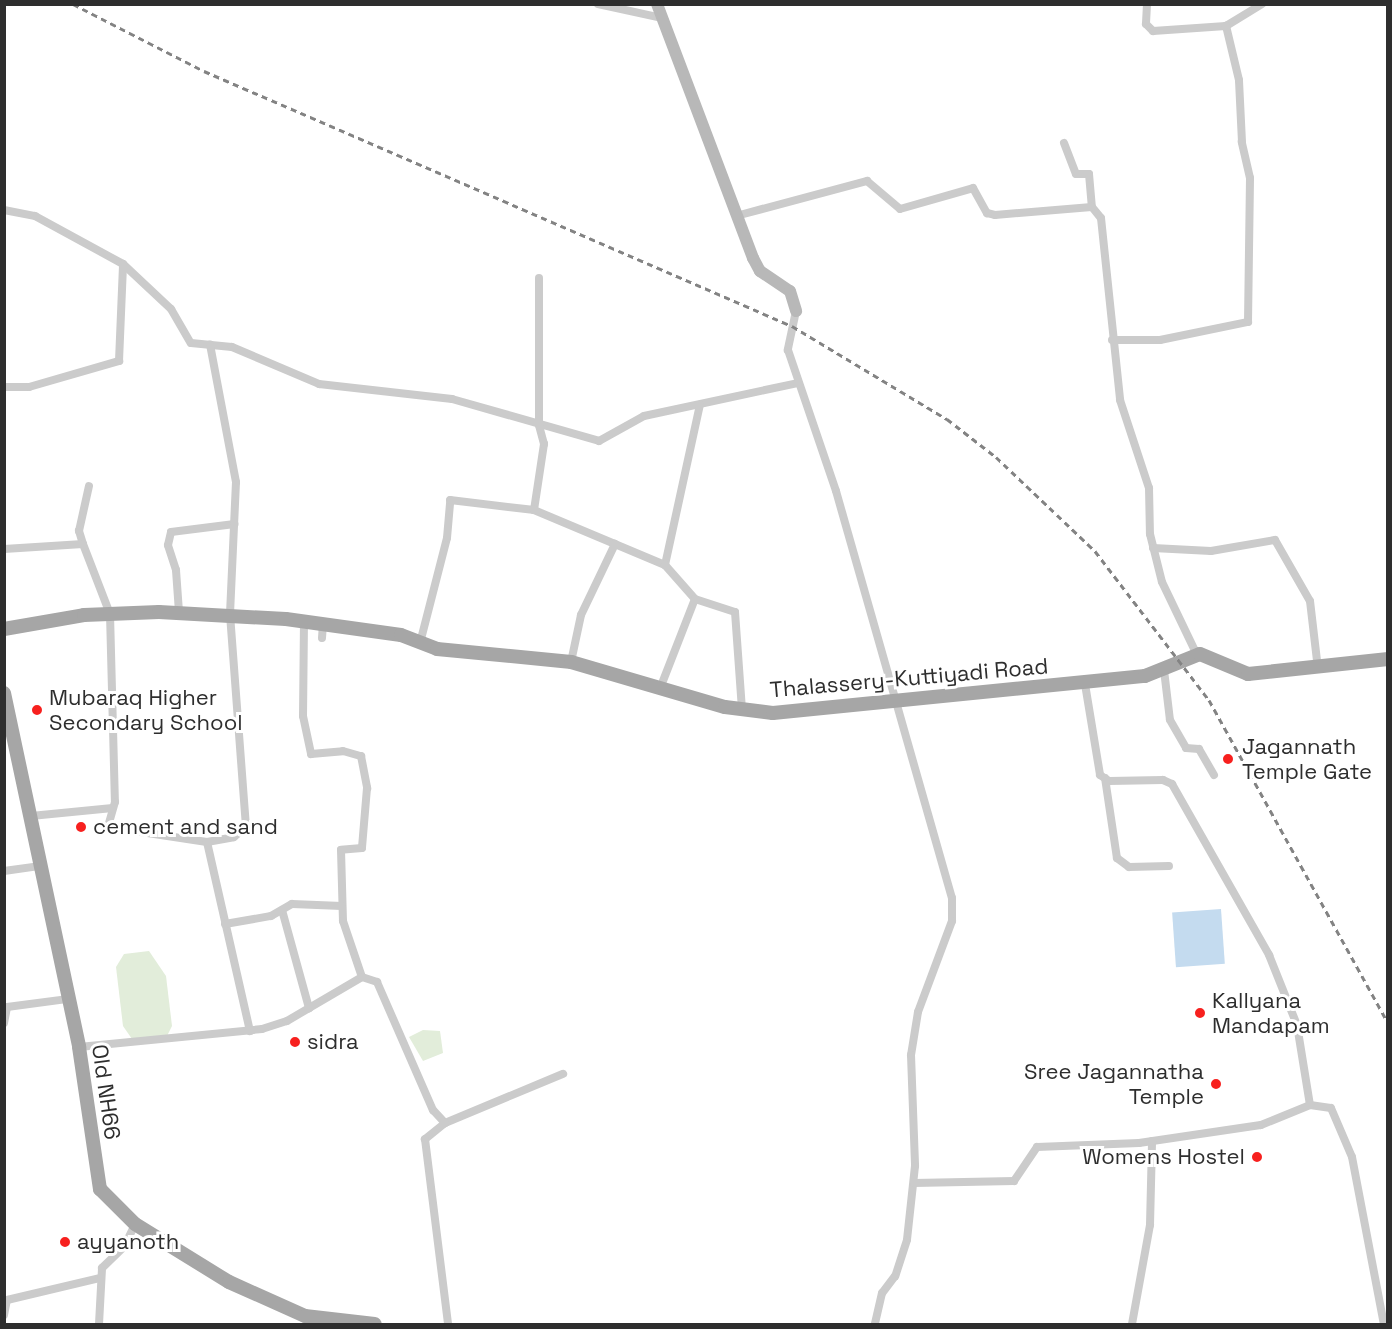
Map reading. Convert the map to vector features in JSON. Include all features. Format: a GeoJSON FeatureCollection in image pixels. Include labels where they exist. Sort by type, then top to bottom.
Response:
{"type":"FeatureCollection","features":[{"type":"Feature","properties":{"kind":"main road","name":"Thalassery-Kuttiyadi Road"},"geometry":{"type":"LineString","coordinates":[[4,629],[110,614],[179,612],[304,621],[372,631],[447,651],[571,662],[741,710],[796,714],[895,702],[951,692],[1085,684],[1164,670],[1197,655]]}},
{"type":"Feature","properties":{"kind":"main road"},"geometry":{"type":"LineString","coordinates":[[1197,655],[1248,674],[1318,669],[1388,659]]}},
{"type":"Feature","properties":{"kind":"main road","name":"Old NH66"},"geometry":{"type":"LineString","coordinates":[[4,693],[12,756],[31,816],[79,1047],[100,1189],[135,1224],[229,1282],[305,1317],[375,1324]]}},
{"type":"Feature","properties":{"kind":"street"},"geometry":{"type":"LineString","coordinates":[[598,4],[662,18]]}},
{"type":"Feature","properties":{"kind":"street"},"geometry":{"type":"LineString","coordinates":[[657,4],[756,265],[790,291],[795,310],[787,342],[798,383],[836,491],[952,898],[952,921],[918,1012],[911,1055],[914,1183],[907,1240],[895,1276],[882,1293],[875,1324]]}},
{"type":"Feature","properties":{"kind":"street"},"geometry":{"type":"LineString","coordinates":[[1147,4],[1146,24],[1153,30],[1226,26],[1262,4]]}},
{"type":"Feature","properties":{"kind":"street"},"geometry":{"type":"LineString","coordinates":[[1112,340],[1160,339],[1248,321],[1250,178],[1242,141],[1239,80],[1226,26]]}},
{"type":"Feature","properties":{"kind":"street"},"geometry":{"type":"LineString","coordinates":[[1064,143],[1076,174],[1089,174],[1092,207],[1101,218],[1110,272],[1112,340],[1127,428],[1149,488],[1153,548],[1162,582],[1197,655]]}},
{"type":"Feature","properties":{"kind":"street"},"geometry":{"type":"LineString","coordinates":[[736,216],[867,181],[900,209],[973,188],[987,213],[995,215],[1092,207]]}},
{"type":"Feature","properties":{"kind":"street"},"geometry":{"type":"LineString","coordinates":[[4,210],[56,225],[123,264],[171,309],[191,343],[210,344],[319,384],[452,399],[599,441],[644,416],[798,383]]}},
{"type":"Feature","properties":{"kind":"street"},"geometry":{"type":"LineString","coordinates":[[4,387],[29,387],[119,361],[123,264]]}},
{"type":"Feature","properties":{"kind":"street"},"geometry":{"type":"LineString","coordinates":[[534,510],[544,444],[539,425],[539,278]]}},
{"type":"Feature","properties":{"kind":"street"},"geometry":{"type":"LineString","coordinates":[[89,486],[79,531],[110,614],[113,807],[108,827],[207,842],[234,837],[246,827],[230,614],[236,482],[210,344]]}},
{"type":"Feature","properties":{"kind":"street"},"geometry":{"type":"LineString","coordinates":[[665,564],[700,405]]}},
{"type":"Feature","properties":{"kind":"street"},"geometry":{"type":"LineString","coordinates":[[420,643],[447,538],[450,500],[534,510],[665,564],[695,598],[735,612],[741,710]]}},
{"type":"Feature","properties":{"kind":"street"},"geometry":{"type":"LineString","coordinates":[[179,612],[176,570],[168,545],[171,532],[234,524]]}},
{"type":"Feature","properties":{"kind":"street"},"geometry":{"type":"LineString","coordinates":[[1153,548],[1212,551],[1275,540],[1310,601],[1318,669]]}},
{"type":"Feature","properties":{"kind":"street"},"geometry":{"type":"LineString","coordinates":[[4,549],[83,544]]}},
{"type":"Feature","properties":{"kind":"street"},"geometry":{"type":"LineString","coordinates":[[571,662],[581,615],[615,544]]}},
{"type":"Feature","properties":{"kind":"street"},"geometry":{"type":"LineString","coordinates":[[661,686],[695,598]]}},
{"type":"Feature","properties":{"kind":"street"},"geometry":{"type":"LineString","coordinates":[[304,621],[303,716],[311,754],[343,751],[361,756],[367,788],[362,848],[341,849],[342,906],[362,977]]}},
{"type":"Feature","properties":{"kind":"street"},"geometry":{"type":"LineString","coordinates":[[322,638],[323,624]]}},
{"type":"Feature","properties":{"kind":"street"},"geometry":{"type":"LineString","coordinates":[[1164,670],[1170,720],[1186,748],[1199,749],[1214,775]]}},
{"type":"Feature","properties":{"kind":"street"},"geometry":{"type":"LineString","coordinates":[[1085,684],[1097,764],[1105,778],[1117,858],[1130,867],[1168,866]]}},
{"type":"Feature","properties":{"kind":"street"},"geometry":{"type":"LineString","coordinates":[[1105,778],[1172,784],[1269,955],[1297,1026],[1310,1105]]}},
{"type":"Feature","properties":{"kind":"street"},"geometry":{"type":"LineString","coordinates":[[31,816],[113,807]]}},
{"type":"Feature","properties":{"kind":"street"},"geometry":{"type":"LineString","coordinates":[[207,842],[250,1031]]}},
{"type":"Feature","properties":{"kind":"street"},"geometry":{"type":"LineString","coordinates":[[4,872],[41,866]]}},
{"type":"Feature","properties":{"kind":"street"},"geometry":{"type":"LineString","coordinates":[[225,924],[282,910],[292,904],[342,906]]}},
{"type":"Feature","properties":{"kind":"street"},"geometry":{"type":"LineString","coordinates":[[282,910],[309,1008]]}},
{"type":"Feature","properties":{"kind":"street"},"geometry":{"type":"LineString","coordinates":[[79,1047],[250,1031],[287,1021],[362,977],[377,982],[433,1110],[445,1123]]}},
{"type":"Feature","properties":{"kind":"street"},"geometry":{"type":"LineString","coordinates":[[4,1023],[7,1007],[68,999]]}},
{"type":"Feature","properties":{"kind":"street"},"geometry":{"type":"LineString","coordinates":[[448,1324],[425,1139],[445,1123],[563,1074]]}},
{"type":"Feature","properties":{"kind":"street"},"geometry":{"type":"LineString","coordinates":[[914,1183],[1014,1181],[1037,1148],[1152,1141],[1261,1125],[1310,1105],[1331,1108],[1352,1157],[1384,1324]]}},
{"type":"Feature","properties":{"kind":"street"},"geometry":{"type":"LineString","coordinates":[[1132,1324],[1150,1225],[1152,1141]]}},
{"type":"Feature","properties":{"kind":"street"},"geometry":{"type":"LineString","coordinates":[[99,1324],[100,1278],[135,1224]]}},
{"type":"Feature","properties":{"kind":"street"},"geometry":{"type":"LineString","coordinates":[[4,1315],[6,1300],[100,1278]]}},
{"type":"Feature","properties":{"kind":"green space"},"geometry":{"type":"Polygon","coordinates":[[[149,951],[166,976],[172,1026],[167,1036],[132,1039],[123,1026],[116,967],[124,954],[149,951]]]}},
{"type":"Feature","properties":{"kind":"green space"},"geometry":{"type":"Polygon","coordinates":[[[423,1030],[440,1031],[443,1053],[423,1061],[409,1037],[423,1030]]]}},
{"type":"Feature","properties":{"kind":"water"},"geometry":{"type":"Polygon","coordinates":[[[1221,909],[1225,964],[1176,967],[1172,912],[1221,909]]]}},
{"type":"Feature","properties":{"kind":"railway"},"geometry":{"type":"LineString","coordinates":[[73,4],[204,71],[792,326],[947,419],[996,457],[1095,551],[1209,700],[1388,1023]]}},
{"type":"Feature","properties":{"kind":"place","name":"Mubaraq Higher Secondary School"},"geometry":{"type":"Point","coordinates":[37,710]}},
{"type":"Feature","properties":{"kind":"place","name":"Jagannath Temple Gate"},"geometry":{"type":"Point","coordinates":[1228,759]}},
{"type":"Feature","properties":{"kind":"place","name":"cement and sand"},"geometry":{"type":"Point","coordinates":[81,827]}},
{"type":"Feature","properties":{"kind":"place","name":"Kallyana Mandapam"},"geometry":{"type":"Point","coordinates":[1200,1013]}},
{"type":"Feature","properties":{"kind":"place","name":"sidra"},"geometry":{"type":"Point","coordinates":[295,1042]}},
{"type":"Feature","properties":{"kind":"place","name":"Sree Jagannatha Temple"},"geometry":{"type":"Point","coordinates":[1216,1084]}},
{"type":"Feature","properties":{"kind":"place","name":"Womens Hostel"},"geometry":{"type":"Point","coordinates":[1257,1157]}},
{"type":"Feature","properties":{"kind":"place","name":"ayyanoth"},"geometry":{"type":"Point","coordinates":[65,1242]}}]}
